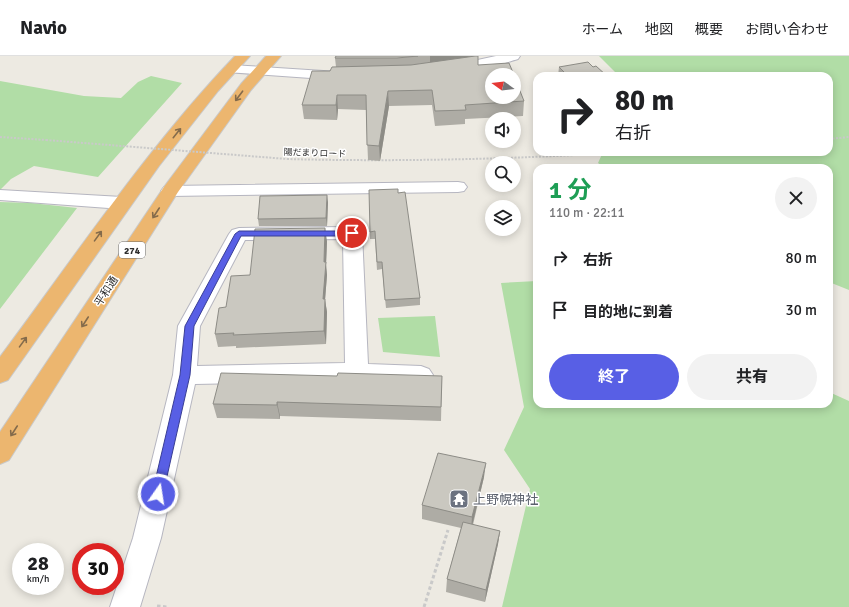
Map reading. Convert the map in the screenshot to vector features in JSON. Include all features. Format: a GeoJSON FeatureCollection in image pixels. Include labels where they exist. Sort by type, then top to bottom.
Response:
{"type":"FeatureCollection","features":[{"type":"Feature","properties":{"kind":"highway","name":"平和通"},"geometry":{"type":"LineString","coordinates":[[0,453],[170,191],[246,87],[274,56]]}},
{"type":"Feature","properties":{"kind":"highway"},"geometry":{"type":"LineString","coordinates":[[0,374],[122,203],[213,88],[237,62]]}},
{"type":"Feature","properties":{"kind":"street"},"geometry":{"type":"LineString","coordinates":[[434,72],[478,65],[513,56]]}},
{"type":"Feature","properties":{"kind":"street"},"geometry":{"type":"LineString","coordinates":[[237,62],[261,71],[356,76]]}},
{"type":"Feature","properties":{"kind":"street"},"geometry":{"type":"LineString","coordinates":[[170,191],[458,187]]}},
{"type":"Feature","properties":{"kind":"street"},"geometry":{"type":"LineString","coordinates":[[0,195],[122,203]]}},
{"type":"Feature","properties":{"kind":"street"},"geometry":{"type":"LineString","coordinates":[[125,607],[148,538],[185,375],[189,326],[239,234],[352,233],[357,372]]}},
{"type":"Feature","properties":{"kind":"street"},"geometry":{"type":"LineString","coordinates":[[185,375],[357,372],[421,375]]}},
{"type":"Feature","properties":{"kind":"path","name":"陽だまりロード"},"geometry":{"type":"LineString","coordinates":[[0,137],[287,160],[420,162],[562,156]]}},
{"type":"Feature","properties":{"kind":"path"},"geometry":{"type":"LineString","coordinates":[[833,138],[849,137]]}},
{"type":"Feature","properties":{"kind":"path"},"geometry":{"type":"LineString","coordinates":[[424,607],[448,530]]}},
{"type":"Feature","properties":{"kind":"green space"},"geometry":{"type":"Polygon","coordinates":[[[599,56],[849,56],[849,290],[833,284],[833,164],[598,163],[601,156],[833,156],[833,72],[615,72],[599,56]]]}},
{"type":"Feature","properties":{"kind":"green space"},"geometry":{"type":"Polygon","coordinates":[[[151,76],[182,83],[98,177],[34,166],[11,179],[0,190],[0,81],[84,96],[121,98],[138,82],[151,76]]]}},
{"type":"Feature","properties":{"kind":"green space"},"geometry":{"type":"Polygon","coordinates":[[[0,202],[31,203],[77,208],[0,309],[0,202]]]}},
{"type":"Feature","properties":{"kind":"green space"},"geometry":{"type":"Polygon","coordinates":[[[533,281],[533,408],[833,408],[833,394],[849,401],[849,607],[502,607],[530,489],[504,450],[524,407],[501,283],[533,281]]]}},
{"type":"Feature","properties":{"kind":"green space"},"geometry":{"type":"Polygon","coordinates":[[[435,316],[440,357],[383,352],[378,318],[435,316]]]}},
{"type":"Feature","properties":{"kind":"building"},"geometry":{"type":"Polygon","coordinates":[[[336,56],[418,56],[397,58],[335,58],[336,56]]]}},
{"type":"Feature","properties":{"kind":"building"},"geometry":{"type":"Polygon","coordinates":[[[478,56],[478,65],[509,63],[511,68],[485,68],[485,104],[465,105],[466,110],[435,111],[432,90],[388,91],[379,146],[367,145],[366,95],[337,95],[336,105],[302,105],[312,71],[330,71],[332,67],[411,65],[478,56]]]}},
{"type":"Feature","properties":{"kind":"building"},"geometry":{"type":"Polygon","coordinates":[[[588,62],[593,67],[596,66],[603,72],[564,72],[559,67],[588,62]]]}},
{"type":"Feature","properties":{"kind":"building"},"geometry":{"type":"Polygon","coordinates":[[[521,94],[524,101],[521,101],[521,94]]]}},
{"type":"Feature","properties":{"kind":"building"},"geometry":{"type":"Polygon","coordinates":[[[398,189],[398,193],[405,192],[420,298],[385,300],[382,262],[377,262],[375,231],[370,232],[369,190],[398,189]]]}},
{"type":"Feature","properties":{"kind":"building"},"geometry":{"type":"Polygon","coordinates":[[[327,195],[326,218],[258,219],[260,196],[327,195]]]}},
{"type":"Feature","properties":{"kind":"building"},"geometry":{"type":"Polygon","coordinates":[[[325,228],[324,262],[326,262],[323,299],[325,299],[324,331],[233,335],[234,333],[215,334],[219,308],[226,307],[231,276],[250,275],[255,229],[325,228]]]}},
{"type":"Feature","properties":{"kind":"building"},"geometry":{"type":"Polygon","coordinates":[[[221,373],[337,376],[338,373],[442,376],[441,407],[277,402],[277,405],[213,404],[221,373]]]}},
{"type":"Feature","properties":{"kind":"building"},"geometry":{"type":"Polygon","coordinates":[[[438,453],[486,463],[472,517],[422,505],[438,453]]]}},
{"type":"Feature","properties":{"kind":"building"},"geometry":{"type":"Polygon","coordinates":[[[463,522],[500,531],[486,590],[447,579],[463,522]]]}},
{"type":"Feature","properties":{"kind":"place","name":"上野幌神社"},"geometry":{"type":"Point","coordinates":[459,499]}},
{"type":"Feature","properties":{"kind":"route"},"geometry":{"type":"LineString","coordinates":[[158,494],[185,375],[189,326],[239,234],[352,233]]}}]}
